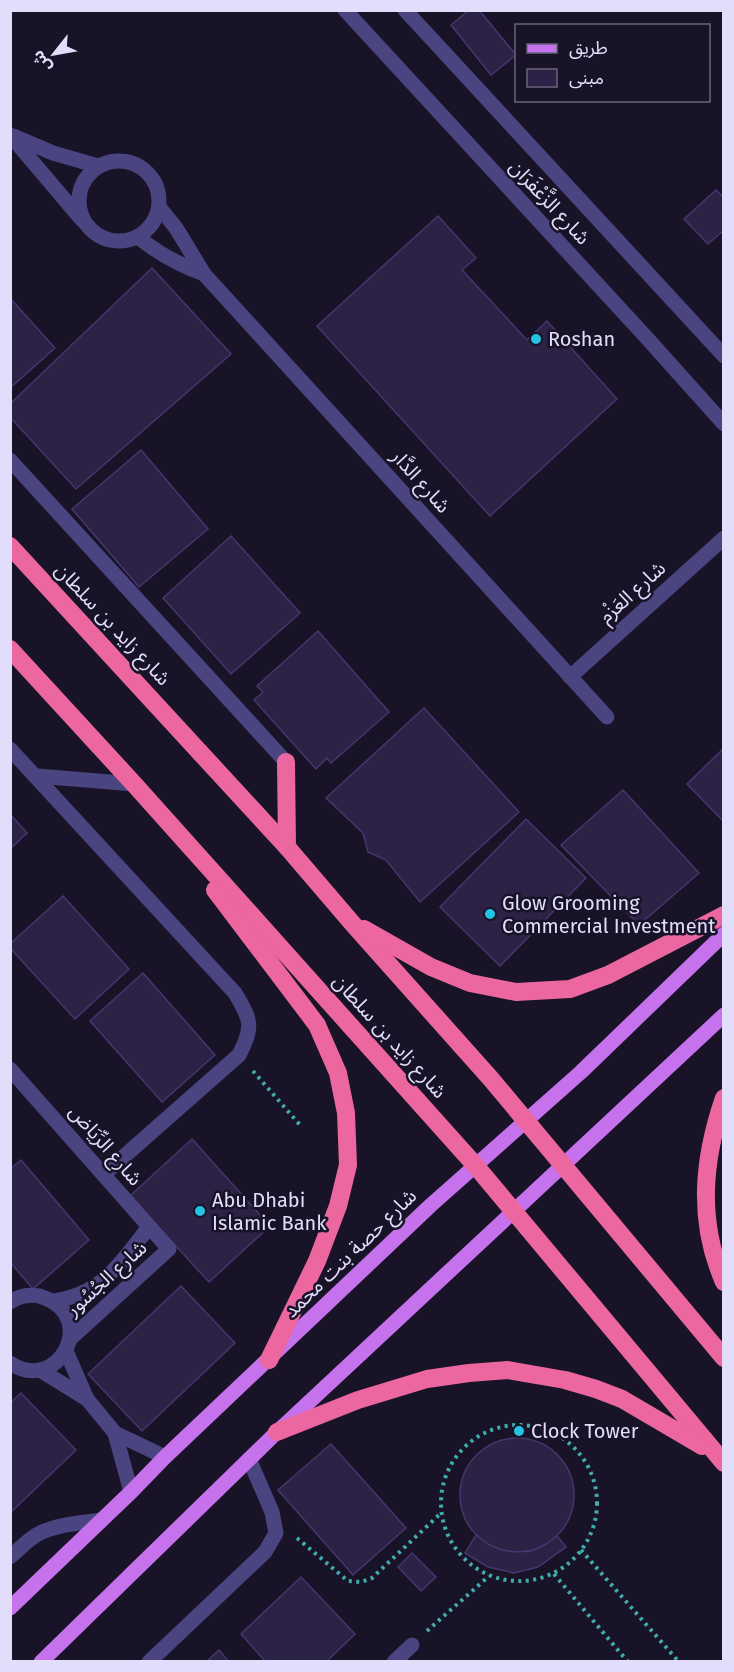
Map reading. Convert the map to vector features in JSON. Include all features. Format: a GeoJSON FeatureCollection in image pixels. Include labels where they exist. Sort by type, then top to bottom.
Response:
{"type":"FeatureCollection","features":[{"type":"Feature","properties":{"kind":"highway","name":"شارع زايد بن سلطان"},"geometry":{"type":"LineString","coordinates":[[10,546],[287,847],[526,1121],[723,1358]]}},
{"type":"Feature","properties":{"kind":"highway","name":"شارع زايد بن سلطان"},"geometry":{"type":"LineString","coordinates":[[10,649],[475,1165],[720,1459]]}},
{"type":"Feature","properties":{"kind":"highway"},"geometry":{"type":"LineString","coordinates":[[286,762],[287,847]]}},
{"type":"Feature","properties":{"kind":"highway"},"geometry":{"type":"LineString","coordinates":[[134,784],[317,1025],[338,1073],[346,1113],[348,1166],[338,1206],[317,1261],[270,1360]]}},
{"type":"Feature","properties":{"kind":"highway"},"geometry":{"type":"LineString","coordinates":[[352,923],[431,967],[470,983],[516,992],[570,989],[608,975],[723,915]]}},
{"type":"Feature","properties":{"kind":"highway"},"geometry":{"type":"LineString","coordinates":[[723,1098],[709,1151],[705,1207],[709,1238],[723,1282]]}},
{"type":"Feature","properties":{"kind":"highway"},"geometry":{"type":"LineString","coordinates":[[277,1432],[358,1400],[427,1379],[508,1370],[565,1380],[622,1399],[658,1418],[720,1459]]}},
{"type":"Feature","properties":{"kind":"main road","name":"شارع حصة بنت محمد"},"geometry":{"type":"LineString","coordinates":[[10,1608],[165,1457],[431,1205],[581,1072],[723,934]]}},
{"type":"Feature","properties":{"kind":"main road"},"geometry":{"type":"LineString","coordinates":[[41,1662],[277,1432],[723,1015]]}},
{"type":"Feature","properties":{"kind":"street","name":"شارع الزَّعْفَرَان"},"geometry":{"type":"LineString","coordinates":[[345,10],[638,328],[723,424]]}},
{"type":"Feature","properties":{"kind":"street","name":"شارع الزَّعْفَرَان"},"geometry":{"type":"LineString","coordinates":[[405,10],[723,356]]}},
{"type":"Feature","properties":{"kind":"street"},"geometry":{"type":"LineString","coordinates":[[10,135],[53,153],[98,166]]}},
{"type":"Feature","properties":{"kind":"street"},"geometry":{"type":"LineString","coordinates":[[10,135],[84,223],[103,239],[114,242],[127,241],[148,230],[156,219],[159,207],[159,194],[155,182],[147,172],[125,161],[111,161],[98,166],[88,174],[81,185],[79,205],[84,223]]}},
{"type":"Feature","properties":{"kind":"street","name":"شارع الدَّار"},"geometry":{"type":"LineString","coordinates":[[159,207],[181,236],[204,274],[607,717]]}},
{"type":"Feature","properties":{"kind":"street","name":"شارع الدَّار"},"geometry":{"type":"LineString","coordinates":[[138,237],[158,254],[180,266],[204,274]]}},
{"type":"Feature","properties":{"kind":"street"},"geometry":{"type":"LineString","coordinates":[[10,460],[286,762]]}},
{"type":"Feature","properties":{"kind":"street","name":"شارع العَزْم"},"geometry":{"type":"LineString","coordinates":[[570,677],[723,538]]}},
{"type":"Feature","properties":{"kind":"street"},"geometry":{"type":"LineString","coordinates":[[10,749],[235,993],[246,1011],[250,1025],[246,1042],[239,1055],[104,1174]]}},
{"type":"Feature","properties":{"kind":"street"},"geometry":{"type":"LineString","coordinates":[[37,776],[134,784]]}},
{"type":"Feature","properties":{"kind":"street","name":"شارع الرِّيَاض"},"geometry":{"type":"LineString","coordinates":[[10,1069],[169,1250]]}},
{"type":"Feature","properties":{"kind":"street","name":"شارع الجُسُور"},"geometry":{"type":"LineString","coordinates":[[54,1301],[84,1293],[103,1281],[149,1227]]}},
{"type":"Feature","properties":{"kind":"street","name":"شارع الجُسُور"},"geometry":{"type":"LineString","coordinates":[[40,1370],[60,1360],[68,1345],[169,1250]]}},
{"type":"Feature","properties":{"kind":"street"},"geometry":{"type":"LineString","coordinates":[[10,1286],[26,1296]]}},
{"type":"Feature","properties":{"kind":"street"},"geometry":{"type":"LineString","coordinates":[[10,1302],[26,1296],[40,1296],[54,1301],[67,1317],[70,1328],[68,1345],[87,1399]]}},
{"type":"Feature","properties":{"kind":"street"},"geometry":{"type":"LineString","coordinates":[[12,1366],[27,1371],[40,1370],[87,1399],[115,1433],[131,1492]]}},
{"type":"Feature","properties":{"kind":"street"},"geometry":{"type":"LineString","coordinates":[[115,1433],[165,1457]]}},
{"type":"Feature","properties":{"kind":"street"},"geometry":{"type":"LineString","coordinates":[[148,1662],[265,1552],[276,1533],[272,1512],[249,1459]]}},
{"type":"Feature","properties":{"kind":"street"},"geometry":{"type":"LineString","coordinates":[[10,1557],[40,1533],[54,1528],[102,1520]]}},
{"type":"Feature","properties":{"kind":"street"},"geometry":{"type":"LineString","coordinates":[[394,1662],[412,1645]]}},
{"type":"Feature","properties":{"kind":"path"},"geometry":{"type":"LineString","coordinates":[[239,1055],[300,1125]]}},
{"type":"Feature","properties":{"kind":"path"},"geometry":{"type":"LineString","coordinates":[[518,1424],[546,1428],[569,1442],[587,1463],[597,1489],[597,1514],[590,1539],[581,1550],[574,1559],[554,1574],[533,1581],[511,1582],[489,1576],[466,1562],[449,1540],[440,1514],[441,1488],[451,1462],[468,1442],[492,1428],[518,1424]]}},
{"type":"Feature","properties":{"kind":"path"},"geometry":{"type":"LineString","coordinates":[[276,1533],[299,1538],[348,1581],[361,1582],[372,1578],[440,1514]]}},
{"type":"Feature","properties":{"kind":"path"},"geometry":{"type":"LineString","coordinates":[[581,1550],[679,1662]]}},
{"type":"Feature","properties":{"kind":"path"},"geometry":{"type":"LineString","coordinates":[[554,1574],[628,1662]]}},
{"type":"Feature","properties":{"kind":"path"},"geometry":{"type":"LineString","coordinates":[[412,1645],[489,1576]]}},
{"type":"Feature","properties":{"kind":"building"},"geometry":{"type":"Polygon","coordinates":[[[469,10],[479,10],[515,56],[491,75],[451,25],[469,10]]]}},
{"type":"Feature","properties":{"kind":"building"},"geometry":{"type":"Polygon","coordinates":[[[716,190],[724,198],[724,230],[708,244],[684,219],[716,190]]]}},
{"type":"Feature","properties":{"kind":"building"},"geometry":{"type":"Polygon","coordinates":[[[438,216],[476,258],[462,270],[527,340],[547,321],[617,399],[490,516],[317,326],[438,216]]]}},
{"type":"Feature","properties":{"kind":"building"},"geometry":{"type":"Polygon","coordinates":[[[152,268],[231,354],[76,489],[10,417],[10,404],[152,268]]]}},
{"type":"Feature","properties":{"kind":"building"},"geometry":{"type":"Polygon","coordinates":[[[10,298],[55,348],[10,388],[10,298]]]}},
{"type":"Feature","properties":{"kind":"building"},"geometry":{"type":"Polygon","coordinates":[[[141,450],[208,529],[139,587],[72,509],[141,450]]]}},
{"type":"Feature","properties":{"kind":"building"},"geometry":{"type":"Polygon","coordinates":[[[231,536],[300,613],[231,674],[163,598],[231,536]]]}},
{"type":"Feature","properties":{"kind":"building"},"geometry":{"type":"Polygon","coordinates":[[[318,631],[389,712],[331,763],[327,758],[316,769],[254,700],[263,692],[257,686],[318,631]]]}},
{"type":"Feature","properties":{"kind":"building"},"geometry":{"type":"Polygon","coordinates":[[[424,708],[519,812],[420,902],[386,860],[368,852],[363,833],[326,798],[424,708]]]}},
{"type":"Feature","properties":{"kind":"building"},"geometry":{"type":"Polygon","coordinates":[[[724,748],[724,822],[687,784],[724,748]]]}},
{"type":"Feature","properties":{"kind":"building"},"geometry":{"type":"Polygon","coordinates":[[[623,790],[699,873],[639,925],[561,845],[623,790]]]}},
{"type":"Feature","properties":{"kind":"building"},"geometry":{"type":"Polygon","coordinates":[[[10,814],[27,833],[10,849],[10,814]]]}},
{"type":"Feature","properties":{"kind":"building"},"geometry":{"type":"Polygon","coordinates":[[[526,819],[586,878],[500,966],[440,907],[526,819]]]}},
{"type":"Feature","properties":{"kind":"building"},"geometry":{"type":"Polygon","coordinates":[[[63,896],[129,969],[75,1019],[10,948],[10,944],[63,896]]]}},
{"type":"Feature","properties":{"kind":"building"},"geometry":{"type":"Polygon","coordinates":[[[143,973],[215,1055],[162,1102],[90,1021],[143,973]]]}},
{"type":"Feature","properties":{"kind":"building","name":"Abu Dhabi Islamic Bank"},"geometry":{"type":"Polygon","coordinates":[[[192,1139],[270,1226],[209,1282],[130,1196],[192,1139]]]}},
{"type":"Feature","properties":{"kind":"building"},"geometry":{"type":"Polygon","coordinates":[[[21,1160],[89,1240],[33,1289],[10,1262],[10,1169],[21,1160]]]}},
{"type":"Feature","properties":{"kind":"building"},"geometry":{"type":"Polygon","coordinates":[[[181,1286],[235,1343],[142,1431],[88,1374],[181,1286]]]}},
{"type":"Feature","properties":{"kind":"building"},"geometry":{"type":"Polygon","coordinates":[[[21,1393],[76,1450],[10,1513],[10,1403],[21,1393]]]}},
{"type":"Feature","properties":{"kind":"building"},"geometry":{"type":"Polygon","coordinates":[[[517,1438],[539,1442],[557,1455],[570,1473],[574,1495],[570,1517],[557,1535],[539,1548],[517,1552],[495,1548],[477,1535],[464,1517],[460,1495],[464,1473],[477,1455],[495,1442],[517,1438]]]}},
{"type":"Feature","properties":{"kind":"building"},"geometry":{"type":"Polygon","coordinates":[[[331,1444],[406,1528],[353,1575],[278,1490],[331,1444]]]}},
{"type":"Feature","properties":{"kind":"building"},"geometry":{"type":"Polygon","coordinates":[[[476,1535],[502,1550],[516,1552],[531,1551],[557,1536],[566,1547],[538,1567],[514,1573],[488,1567],[465,1553],[476,1535]]]}},
{"type":"Feature","properties":{"kind":"building"},"geometry":{"type":"Polygon","coordinates":[[[412,1553],[436,1577],[421,1591],[398,1567],[412,1553]]]}},
{"type":"Feature","properties":{"kind":"building"},"geometry":{"type":"Polygon","coordinates":[[[301,1577],[355,1634],[326,1662],[266,1662],[241,1634],[301,1577]]]}},
{"type":"Feature","properties":{"kind":"building"},"geometry":{"type":"Polygon","coordinates":[[[219,1650],[229,1662],[206,1662],[219,1650]]]}},
{"type":"Feature","properties":{"kind":"place","name":"Roshan"},"geometry":{"type":"Point","coordinates":[536,339]}},
{"type":"Feature","properties":{"kind":"place","name":"Glow Grooming Commercial Investment"},"geometry":{"type":"Point","coordinates":[490,914]}},
{"type":"Feature","properties":{"kind":"place","name":"Abu Dhabi Islamic Bank"},"geometry":{"type":"Point","coordinates":[200,1211]}},
{"type":"Feature","properties":{"kind":"place","name":"Clock Tower"},"geometry":{"type":"Point","coordinates":[519,1431]}}]}
